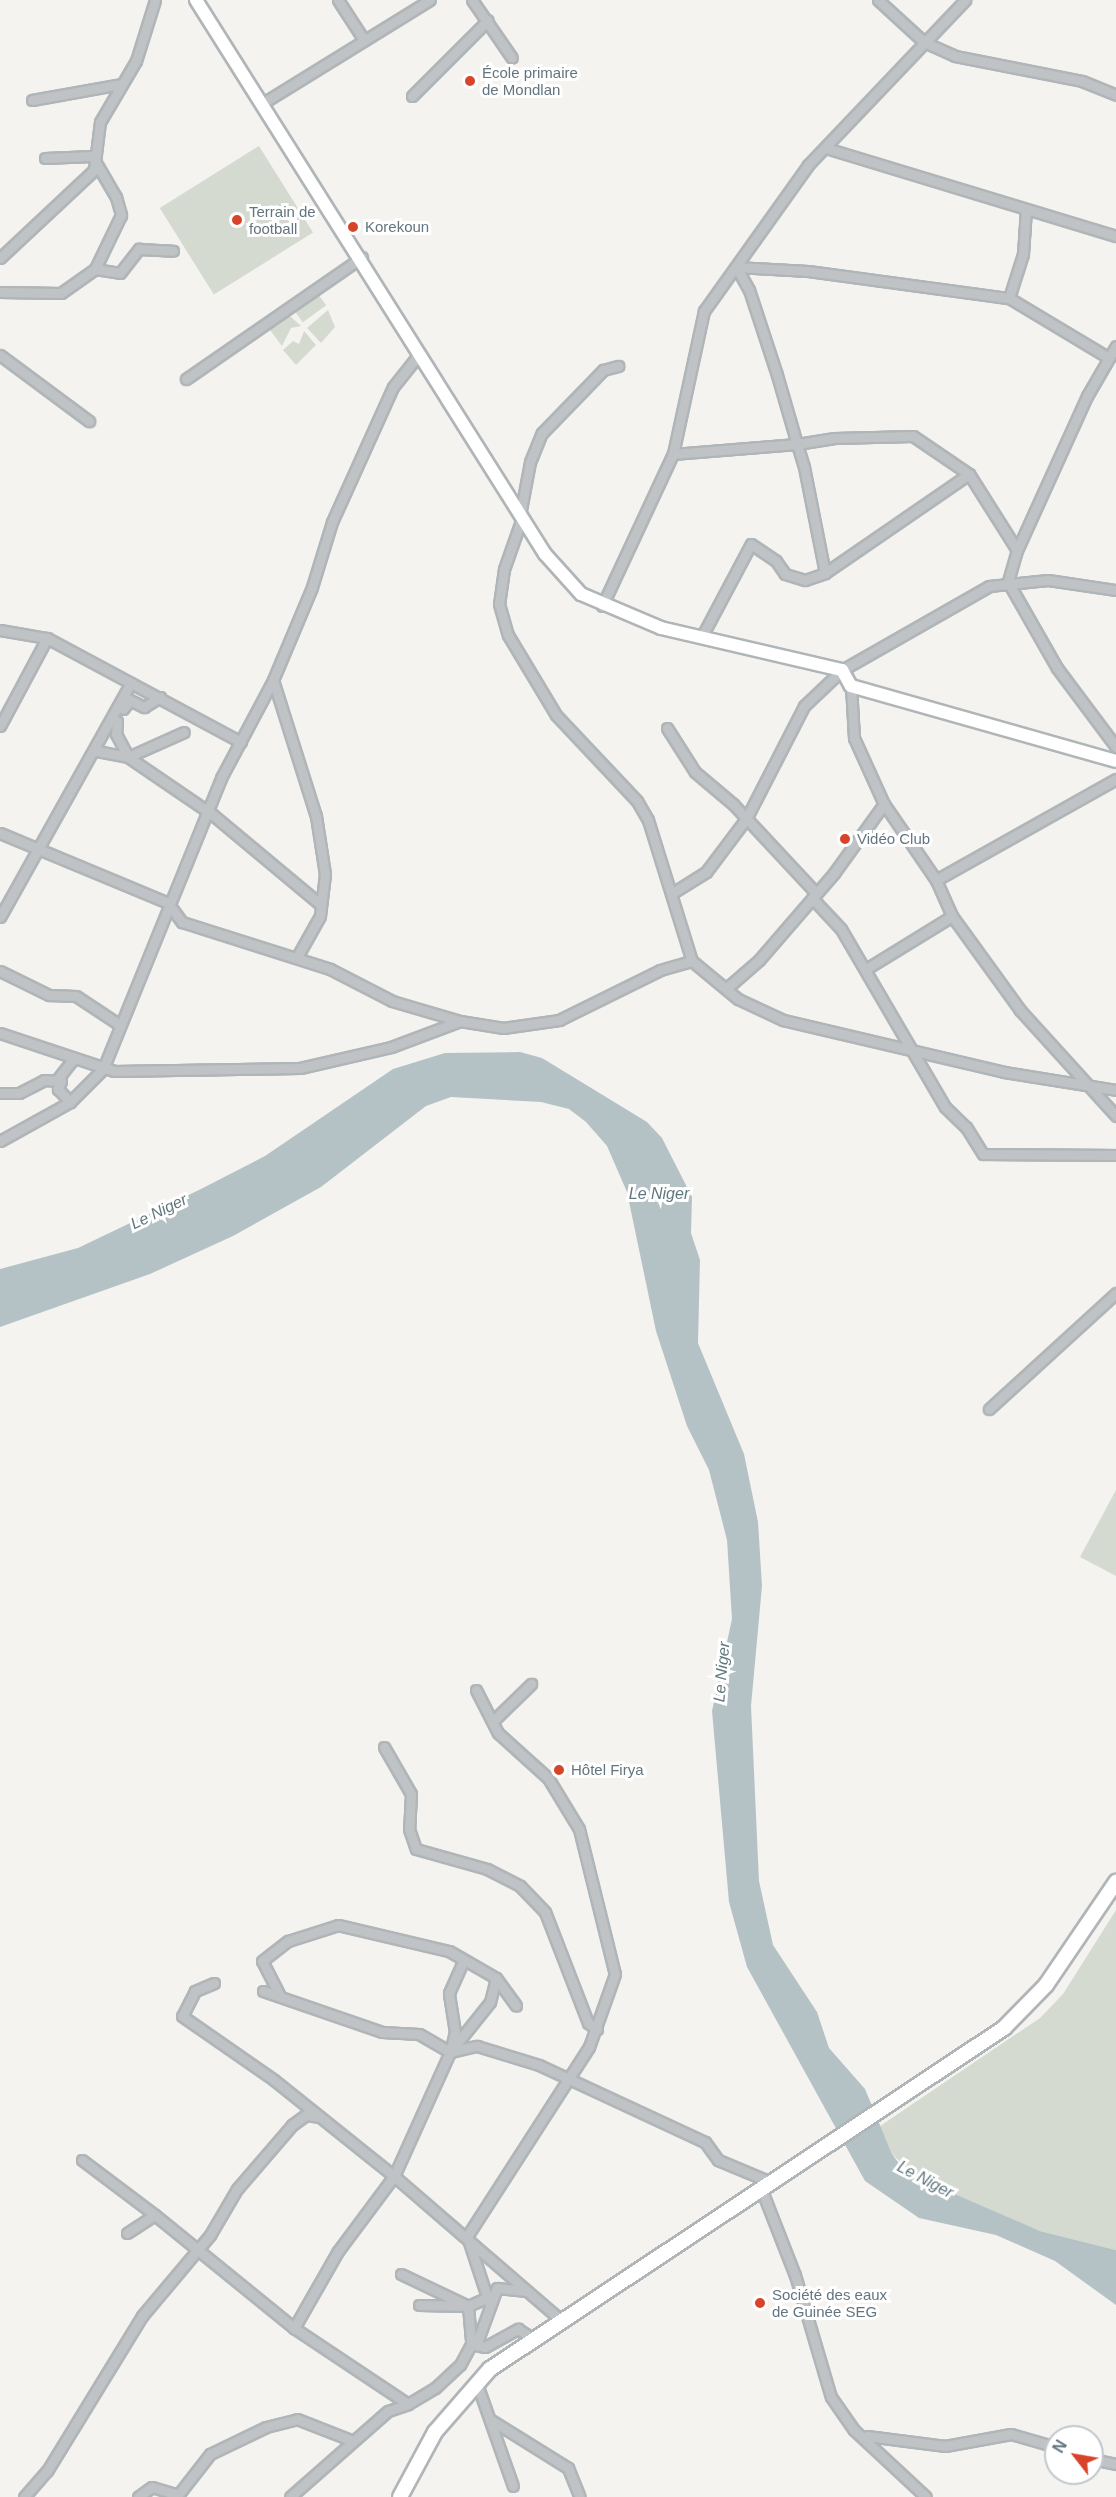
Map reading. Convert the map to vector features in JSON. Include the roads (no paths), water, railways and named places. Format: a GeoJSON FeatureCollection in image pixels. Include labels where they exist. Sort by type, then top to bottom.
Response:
{"type":"FeatureCollection","features":[{"type":"Feature","properties":{"kind":"highway"},"geometry":{"type":"LineString","coordinates":[[400,2497],[435,2432],[477,2384],[532,2338],[768,2187],[878,2110],[928,2082],[1029,2007],[1116,1882]]}},
{"type":"Feature","properties":{"kind":"main road"},"geometry":{"type":"LineString","coordinates":[[196,0],[362,257],[521,516],[566,580],[602,606],[661,628],[842,670],[850,686],[1116,761]]}},
{"type":"Feature","properties":{"kind":"street"},"geometry":{"type":"LineString","coordinates":[[0,258],[94,170],[92,156],[100,122],[136,61],[155,0]]}},
{"type":"Feature","properties":{"kind":"street"},"geometry":{"type":"LineString","coordinates":[[338,0],[364,40]]}},
{"type":"Feature","properties":{"kind":"street"},"geometry":{"type":"LineString","coordinates":[[264,103],[430,0]]}},
{"type":"Feature","properties":{"kind":"street"},"geometry":{"type":"LineString","coordinates":[[472,0],[488,20],[512,58]]}},
{"type":"Feature","properties":{"kind":"street"},"geometry":{"type":"LineString","coordinates":[[878,0],[924,42],[955,56],[1082,81],[1116,94]]}},
{"type":"Feature","properties":{"kind":"street"},"geometry":{"type":"LineString","coordinates":[[602,606],[673,454],[704,311],[808,165],[965,0]]}},
{"type":"Feature","properties":{"kind":"street"},"geometry":{"type":"LineString","coordinates":[[412,96],[488,20]]}},
{"type":"Feature","properties":{"kind":"street"},"geometry":{"type":"LineString","coordinates":[[32,100],[121,84]]}},
{"type":"Feature","properties":{"kind":"street"},"geometry":{"type":"LineString","coordinates":[[826,148],[1116,236]]}},
{"type":"Feature","properties":{"kind":"street"},"geometry":{"type":"LineString","coordinates":[[45,158],[92,156]]}},
{"type":"Feature","properties":{"kind":"street"},"geometry":{"type":"LineString","coordinates":[[0,292],[61,293],[95,269],[121,215],[92,156]]}},
{"type":"Feature","properties":{"kind":"street"},"geometry":{"type":"LineString","coordinates":[[1009,298],[1026,237],[1026,209]]}},
{"type":"Feature","properties":{"kind":"street"},"geometry":{"type":"LineString","coordinates":[[95,269],[120,273],[139,249],[173,251]]}},
{"type":"Feature","properties":{"kind":"street"},"geometry":{"type":"LineString","coordinates":[[186,379],[362,257]]}},
{"type":"Feature","properties":{"kind":"street"},"geometry":{"type":"LineString","coordinates":[[736,267],[808,271],[1009,298],[1107,357]]}},
{"type":"Feature","properties":{"kind":"street"},"geometry":{"type":"LineString","coordinates":[[736,267],[749,290],[797,444],[825,573]]}},
{"type":"Feature","properties":{"kind":"street"},"geometry":{"type":"LineString","coordinates":[[1116,346],[1107,357],[1017,550],[1008,582],[1058,668],[1116,747]]}},
{"type":"Feature","properties":{"kind":"street"},"geometry":{"type":"LineString","coordinates":[[0,1141],[70,1102],[103,1069],[206,813],[273,680],[312,587],[332,522],[393,387],[420,353]]}},
{"type":"Feature","properties":{"kind":"street"},"geometry":{"type":"LineString","coordinates":[[0,355],[89,421]]}},
{"type":"Feature","properties":{"kind":"street"},"geometry":{"type":"LineString","coordinates":[[618,366],[603,370],[543,432],[530,462],[521,516],[504,569],[499,604],[507,635],[556,715],[636,801],[674,892],[680,933],[692,961],[729,987],[738,999],[783,1020],[1069,1086],[1083,1082],[1116,1090]]}},
{"type":"Feature","properties":{"kind":"street"},"geometry":{"type":"LineString","coordinates":[[673,454],[913,436],[969,474],[1017,550]]}},
{"type":"Feature","properties":{"kind":"street"},"geometry":{"type":"LineString","coordinates":[[702,636],[751,544],[776,561],[784,574],[805,580],[825,573],[969,474]]}},
{"type":"Feature","properties":{"kind":"street"},"geometry":{"type":"LineString","coordinates":[[674,892],[706,872],[746,819],[804,706],[842,670],[989,586],[1008,582],[1048,580],[1116,590]]}},
{"type":"Feature","properties":{"kind":"street"},"geometry":{"type":"LineString","coordinates":[[0,630],[47,638],[241,742]]}},
{"type":"Feature","properties":{"kind":"street"},"geometry":{"type":"LineString","coordinates":[[0,726],[47,638]]}},
{"type":"Feature","properties":{"kind":"street"},"geometry":{"type":"LineString","coordinates":[[273,680],[316,816],[325,874],[320,904],[297,957]]}},
{"type":"Feature","properties":{"kind":"street"},"geometry":{"type":"LineString","coordinates":[[0,917],[119,712],[131,683]]}},
{"type":"Feature","properties":{"kind":"street"},"geometry":{"type":"LineString","coordinates":[[850,686],[854,738],[884,804],[936,880],[952,916],[1020,1010],[1116,1116]]}},
{"type":"Feature","properties":{"kind":"street"},"geometry":{"type":"LineString","coordinates":[[128,757],[116,734],[119,712],[130,700],[144,706],[160,697]]}},
{"type":"Feature","properties":{"kind":"street"},"geometry":{"type":"LineString","coordinates":[[667,728],[695,772],[746,819],[842,929],[915,1050],[945,1107],[966,1127],[982,1154],[1116,1155]]}},
{"type":"Feature","properties":{"kind":"street"},"geometry":{"type":"LineString","coordinates":[[128,757],[184,732]]}},
{"type":"Feature","properties":{"kind":"street"},"geometry":{"type":"LineString","coordinates":[[97,751],[128,757],[284,869],[320,904]]}},
{"type":"Feature","properties":{"kind":"street"},"geometry":{"type":"LineString","coordinates":[[936,880],[1116,779]]}},
{"type":"Feature","properties":{"kind":"street"},"geometry":{"type":"LineString","coordinates":[[729,987],[814,896],[884,804]]}},
{"type":"Feature","properties":{"kind":"street"},"geometry":{"type":"LineString","coordinates":[[0,832],[40,846],[168,903],[182,922],[297,957],[392,1001],[460,1021],[503,1028],[559,1020],[660,970],[692,961]]}},
{"type":"Feature","properties":{"kind":"street"},"geometry":{"type":"LineString","coordinates":[[866,969],[952,916]]}},
{"type":"Feature","properties":{"kind":"street"},"geometry":{"type":"LineString","coordinates":[[0,971],[49,995],[76,996],[120,1024]]}},
{"type":"Feature","properties":{"kind":"street"},"geometry":{"type":"LineString","coordinates":[[0,1033],[103,1069],[300,1068],[391,1047],[460,1021]]}},
{"type":"Feature","properties":{"kind":"street"},"geometry":{"type":"LineString","coordinates":[[56,1081],[73,1059]]}},
{"type":"Feature","properties":{"kind":"street"},"geometry":{"type":"LineString","coordinates":[[0,1093],[62,1081],[58,1089],[70,1102]]}},
{"type":"Feature","properties":{"kind":"street"},"geometry":{"type":"LineString","coordinates":[[989,1409],[1116,1293]]}},
{"type":"Feature","properties":{"kind":"street"},"geometry":{"type":"LineString","coordinates":[[494,1720],[531,1684]]}},
{"type":"Feature","properties":{"kind":"street"},"geometry":{"type":"LineString","coordinates":[[290,2497],[335,2462],[351,2440],[388,2411],[408,2404],[459,2365],[486,2329],[486,2301],[467,2236],[570,2079],[597,2029],[615,1974],[579,1828],[548,1778],[498,1733],[494,1720],[476,1690]]}},
{"type":"Feature","properties":{"kind":"street"},"geometry":{"type":"LineString","coordinates":[[384,1747],[411,1794],[409,1829],[416,1849],[487,1869],[520,1886],[545,1912],[588,2023],[597,2029]]}},
{"type":"Feature","properties":{"kind":"street"},"geometry":{"type":"LineString","coordinates":[[280,1996],[262,1961],[288,1941],[338,1925],[396,1934],[464,1960],[496,1978],[516,2006]]}},
{"type":"Feature","properties":{"kind":"street"},"geometry":{"type":"LineString","coordinates":[[294,2328],[338,2251],[394,2176],[450,2052],[455,2032],[449,1993],[464,1960]]}},
{"type":"Feature","properties":{"kind":"street"},"geometry":{"type":"LineString","coordinates":[[450,2052],[490,2002],[496,1978]]}},
{"type":"Feature","properties":{"kind":"street"},"geometry":{"type":"LineString","coordinates":[[214,1983],[195,1991],[182,2016],[320,2117],[394,2176],[467,2236],[524,2291],[561,2320]]}},
{"type":"Feature","properties":{"kind":"street"},"geometry":{"type":"LineString","coordinates":[[263,1991],[382,2032],[419,2034],[450,2052],[477,2046],[570,2079],[705,2142],[718,2160],[768,2187],[831,2397],[845,2420],[867,2436],[926,2497]]}},
{"type":"Feature","properties":{"kind":"street"},"geometry":{"type":"LineString","coordinates":[[24,2497],[47,2471],[142,2316],[199,2248],[271,2146],[306,2115],[320,2117]]}},
{"type":"Feature","properties":{"kind":"street"},"geometry":{"type":"LineString","coordinates":[[82,2160],[199,2248],[249,2296],[408,2404]]}},
{"type":"Feature","properties":{"kind":"street"},"geometry":{"type":"LineString","coordinates":[[126,2233],[155,2215]]}},
{"type":"Feature","properties":{"kind":"street"},"geometry":{"type":"LineString","coordinates":[[401,2274],[468,2306]]}},
{"type":"Feature","properties":{"kind":"street"},"geometry":{"type":"LineString","coordinates":[[419,2306],[468,2306],[486,2301],[497,2288],[524,2291]]}},
{"type":"Feature","properties":{"kind":"street"},"geometry":{"type":"LineString","coordinates":[[468,2306],[473,2344]]}},
{"type":"Feature","properties":{"kind":"street"},"geometry":{"type":"LineString","coordinates":[[473,2344],[485,2347],[518,2329],[532,2338]]}},
{"type":"Feature","properties":{"kind":"street"},"geometry":{"type":"LineString","coordinates":[[477,2384],[513,2486]]}},
{"type":"Feature","properties":{"kind":"street"},"geometry":{"type":"LineString","coordinates":[[138,2497],[152,2487],[181,2496],[210,2454],[267,2427],[297,2419],[351,2440]]}},
{"type":"Feature","properties":{"kind":"street"},"geometry":{"type":"LineString","coordinates":[[491,2420],[568,2468],[580,2497]]}},
{"type":"Feature","properties":{"kind":"street"},"geometry":{"type":"LineString","coordinates":[[867,2436],[945,2446],[1011,2434],[1044,2443]]}},
{"type":"Feature","properties":{"kind":"water","name":"Le Niger"},"geometry":{"type":"Polygon","coordinates":[[[520,1052],[542,1058],[647,1122],[662,1138],[692,1197],[691,1233],[700,1260],[698,1343],[744,1454],[758,1522],[762,1586],[751,1706],[759,1881],[773,1945],[817,2012],[829,2048],[865,2089],[892,2154],[906,2173],[1040,2231],[1116,2250],[1116,2305],[1055,2261],[996,2235],[919,2218],[865,2181],[747,1967],[729,1902],[712,1711],[732,1619],[727,1540],[709,1470],[687,1426],[656,1331],[627,1192],[607,1146],[586,1122],[569,1109],[541,1102],[451,1097],[426,1106],[321,1187],[233,1236],[150,1274],[0,1327],[0,1269],[78,1248],[199,1190],[265,1156],[393,1069],[445,1053],[520,1052]]]}},
{"type":"Feature","properties":{"kind":"place","name":"École primaire de Mondlan"},"geometry":{"type":"Point","coordinates":[470,81]}},
{"type":"Feature","properties":{"kind":"place","name":"Terrain de football"},"geometry":{"type":"Point","coordinates":[237,220]}},
{"type":"Feature","properties":{"kind":"place","name":"Korekoun"},"geometry":{"type":"Point","coordinates":[353,227]}},
{"type":"Feature","properties":{"kind":"place","name":"Vidéo Club"},"geometry":{"type":"Point","coordinates":[845,839]}},
{"type":"Feature","properties":{"kind":"place","name":"Hôtel Firya"},"geometry":{"type":"Point","coordinates":[559,1770]}},
{"type":"Feature","properties":{"kind":"place","name":"Société des eaux de Guinée SEG"},"geometry":{"type":"Point","coordinates":[760,2303]}}]}
